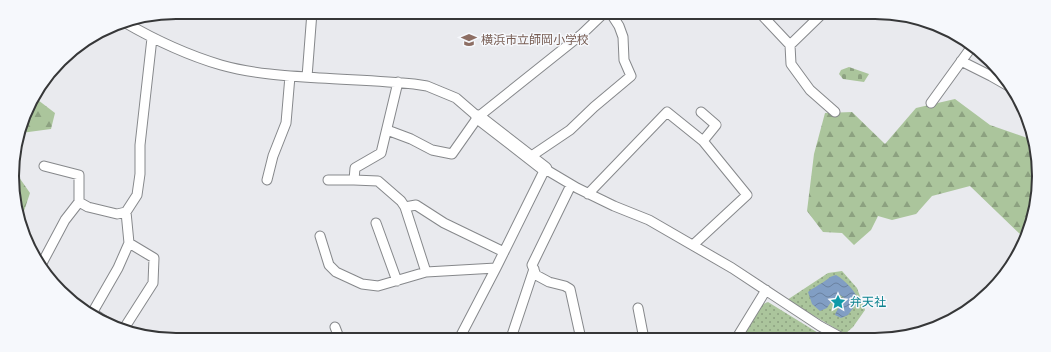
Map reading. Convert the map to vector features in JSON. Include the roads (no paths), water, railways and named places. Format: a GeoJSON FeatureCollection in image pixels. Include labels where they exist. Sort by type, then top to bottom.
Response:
{"type":"FeatureCollection","features":[{"type":"Feature","properties":{"kind":"street"},"geometry":{"type":"LineString","coordinates":[[307,77],[311,19]]}},
{"type":"Feature","properties":{"kind":"street"},"geometry":{"type":"LineString","coordinates":[[387,130],[412,139],[432,150],[452,154],[478,117],[582,34],[597,19]]}},
{"type":"Feature","properties":{"kind":"street"},"geometry":{"type":"LineString","coordinates":[[530,157],[570,130],[594,107],[631,76],[624,60],[623,37],[614,19]]}},
{"type":"Feature","properties":{"kind":"street"},"geometry":{"type":"LineString","coordinates":[[766,19],[790,45],[791,64],[810,90],[835,112]]}},
{"type":"Feature","properties":{"kind":"street"},"geometry":{"type":"LineString","coordinates":[[790,45],[817,19]]}},
{"type":"Feature","properties":{"kind":"street"},"geometry":{"type":"LineString","coordinates":[[130,26],[152,38],[221,65],[256,72],[290,76],[398,82],[427,86],[456,98],[545,169],[588,194],[649,220],[693,245],[833,333]]}},
{"type":"Feature","properties":{"kind":"street"},"geometry":{"type":"LineString","coordinates":[[94,310],[118,268],[129,243],[126,212],[137,195],[140,174],[140,145],[152,38]]}},
{"type":"Feature","properties":{"kind":"street"},"geometry":{"type":"LineString","coordinates":[[931,103],[969,50]]}},
{"type":"Feature","properties":{"kind":"street"},"geometry":{"type":"LineString","coordinates":[[961,61],[1001,81]]}},
{"type":"Feature","properties":{"kind":"street"},"geometry":{"type":"LineString","coordinates":[[267,180],[273,156],[286,123],[290,76]]}},
{"type":"Feature","properties":{"kind":"street"},"geometry":{"type":"LineString","coordinates":[[354,180],[355,168],[381,153],[398,82]]}},
{"type":"Feature","properties":{"kind":"street"},"geometry":{"type":"LineString","coordinates":[[588,194],[667,112],[703,141],[747,195],[693,245]]}},
{"type":"Feature","properties":{"kind":"street"},"geometry":{"type":"LineString","coordinates":[[702,112],[716,125],[703,141]]}},
{"type":"Feature","properties":{"kind":"street"},"geometry":{"type":"LineString","coordinates":[[44,166],[79,175],[79,202],[65,220],[44,260]]}},
{"type":"Feature","properties":{"kind":"street"},"geometry":{"type":"LineString","coordinates":[[463,333],[545,169]]}},
{"type":"Feature","properties":{"kind":"street"},"geometry":{"type":"LineString","coordinates":[[328,180],[378,181],[402,201],[426,272]]}},
{"type":"Feature","properties":{"kind":"street"},"geometry":{"type":"LineString","coordinates":[[571,185],[532,265],[536,275],[549,282],[565,286],[570,289],[580,333]]}},
{"type":"Feature","properties":{"kind":"street"},"geometry":{"type":"LineString","coordinates":[[79,202],[88,207],[117,214],[126,212]]}},
{"type":"Feature","properties":{"kind":"street"},"geometry":{"type":"LineString","coordinates":[[405,207],[416,205],[444,223],[504,252]]}},
{"type":"Feature","properties":{"kind":"street"},"geometry":{"type":"LineString","coordinates":[[376,224],[397,282]]}},
{"type":"Feature","properties":{"kind":"street"},"geometry":{"type":"LineString","coordinates":[[320,236],[330,265],[336,272],[362,284],[378,286],[397,282],[426,272],[496,268]]}},
{"type":"Feature","properties":{"kind":"street"},"geometry":{"type":"LineString","coordinates":[[126,325],[153,283],[154,258],[129,243]]}},
{"type":"Feature","properties":{"kind":"street"},"geometry":{"type":"LineString","coordinates":[[513,333],[534,269]]}},
{"type":"Feature","properties":{"kind":"street"},"geometry":{"type":"LineString","coordinates":[[740,333],[766,290]]}},
{"type":"Feature","properties":{"kind":"street"},"geometry":{"type":"LineString","coordinates":[[638,308],[643,333]]}},
{"type":"Feature","properties":{"kind":"street"},"geometry":{"type":"LineString","coordinates":[[335,327],[337,333]]}},
{"type":"Feature","properties":{"kind":"water"},"geometry":{"type":"Polygon","coordinates":[[[836,275],[849,286],[859,300],[848,315],[841,318],[835,315],[844,298],[840,295],[831,302],[827,308],[820,311],[812,304],[808,292],[830,277],[836,275]]]}},
{"type":"Feature","properties":{"kind":"place","name":"横浜市立師岡小学校"},"geometry":{"type":"Point","coordinates":[469,40]}},
{"type":"Feature","properties":{"kind":"place","name":"弁天社"},"geometry":{"type":"Point","coordinates":[838,302]}}]}
